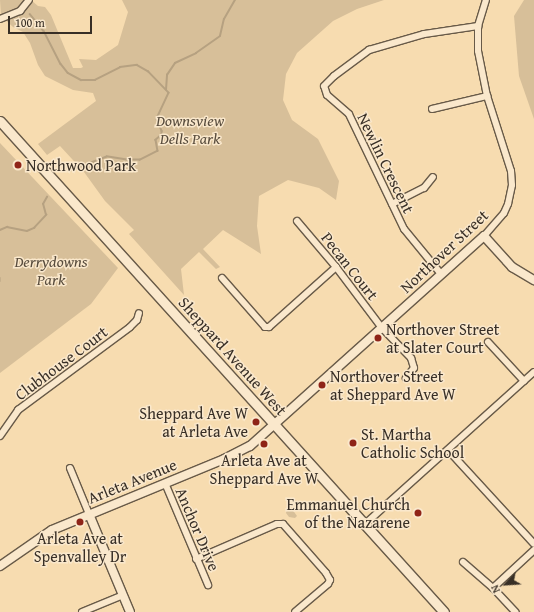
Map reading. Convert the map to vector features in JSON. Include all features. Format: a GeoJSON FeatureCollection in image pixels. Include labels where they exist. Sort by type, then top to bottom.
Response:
{"type":"FeatureCollection","features":[{"type":"Feature","properties":{"kind":"main road","name":"Sheppard Avenue West"},"geometry":{"type":"LineString","coordinates":[[0,120],[444,612]]}},
{"type":"Feature","properties":{"kind":"street"},"geometry":{"type":"LineString","coordinates":[[0,19],[20,11],[29,0]]}},
{"type":"Feature","properties":{"kind":"street","name":"Northover Street"},"geometry":{"type":"LineString","coordinates":[[275,424],[484,236],[504,213],[508,204],[512,185],[511,170],[487,96],[478,50],[478,26],[486,0]]}},
{"type":"Feature","properties":{"kind":"street","name":"Newlin Crescent"},"geometry":{"type":"LineString","coordinates":[[441,274],[404,229],[349,114],[327,95],[324,86],[334,76],[369,50],[424,34],[478,26]]}},
{"type":"Feature","properties":{"kind":"street"},"geometry":{"type":"LineString","coordinates":[[432,109],[487,96]]}},
{"type":"Feature","properties":{"kind":"street"},"geometry":{"type":"LineString","coordinates":[[392,204],[424,188],[433,177]]}},
{"type":"Feature","properties":{"kind":"street","name":"Pecan Court"},"geometry":{"type":"LineString","coordinates":[[297,221],[336,267],[382,328],[412,358],[414,368],[406,378]]}},
{"type":"Feature","properties":{"kind":"street"},"geometry":{"type":"LineString","coordinates":[[484,236],[512,267],[534,280]]}},
{"type":"Feature","properties":{"kind":"street"},"geometry":{"type":"LineString","coordinates":[[222,278],[265,327],[269,327],[336,267]]}},
{"type":"Feature","properties":{"kind":"street","name":"Clubhouse Court"},"geometry":{"type":"LineString","coordinates":[[0,436],[18,410],[130,327],[137,320],[139,313]]}},
{"type":"Feature","properties":{"kind":"street"},"geometry":{"type":"LineString","coordinates":[[488,342],[524,381]]}},
{"type":"Feature","properties":{"kind":"street"},"geometry":{"type":"LineString","coordinates":[[365,524],[534,372]]}},
{"type":"Feature","properties":{"kind":"street","name":"Arleta Avenue"},"geometry":{"type":"LineString","coordinates":[[0,566],[52,530],[250,446],[275,424]]}},
{"type":"Feature","properties":{"kind":"street"},"geometry":{"type":"LineString","coordinates":[[448,450],[534,544]]}},
{"type":"Feature","properties":{"kind":"street"},"geometry":{"type":"LineString","coordinates":[[70,468],[130,612]]}},
{"type":"Feature","properties":{"kind":"street","name":"Anchor Drive"},"geometry":{"type":"LineString","coordinates":[[165,483],[196,559],[208,584]]}},
{"type":"Feature","properties":{"kind":"street"},"geometry":{"type":"LineString","coordinates":[[196,559],[277,524],[283,524],[319,565],[330,580],[328,584],[295,612]]}},
{"type":"Feature","properties":{"kind":"street"},"geometry":{"type":"LineString","coordinates":[[494,588],[534,550]]}},
{"type":"Feature","properties":{"kind":"street"},"geometry":{"type":"LineString","coordinates":[[463,562],[494,588],[515,612]]}},
{"type":"Feature","properties":{"kind":"street"},"geometry":{"type":"LineString","coordinates":[[82,612],[123,595]]}},
{"type":"Feature","properties":{"kind":"green space","name":"Downsview Dells Park"},"geometry":{"type":"Polygon","coordinates":[[[0,0],[31,0],[38,6],[45,7],[51,15],[73,68],[81,68],[83,67],[79,59],[96,60],[118,45],[128,12],[122,0],[384,0],[357,9],[333,21],[297,53],[286,74],[283,100],[292,120],[318,139],[339,181],[336,200],[319,188],[288,180],[259,196],[257,226],[261,254],[223,230],[203,249],[220,267],[216,269],[199,252],[181,269],[184,295],[129,234],[134,230],[105,201],[84,172],[60,146],[47,155],[38,144],[96,101],[93,93],[73,90],[45,76],[38,65],[30,43],[23,32],[13,27],[1,16],[0,0]]]}},
{"type":"Feature","properties":{"kind":"green space"},"geometry":{"type":"Polygon","coordinates":[[[524,0],[534,0],[534,119],[519,76],[514,16],[524,0]]]}},
{"type":"Feature","properties":{"kind":"green space","name":"Derrydowns Park"},"geometry":{"type":"Polygon","coordinates":[[[0,143],[118,268],[91,304],[0,373],[0,143]]]}},
{"type":"Feature","properties":{"kind":"green space"},"geometry":{"type":"Polygon","coordinates":[[[287,509],[292,509],[297,516],[295,518],[289,517],[286,513],[287,509]]]}},
{"type":"Feature","properties":{"kind":"waterway"},"geometry":{"type":"LineString","coordinates":[[166,90],[167,75],[175,63],[196,53],[220,36],[224,19],[235,0]]}},
{"type":"Feature","properties":{"kind":"waterway"},"geometry":{"type":"LineString","coordinates":[[30,14],[44,31],[61,64],[68,73],[81,80],[95,80],[120,67],[137,65],[148,71],[169,93],[157,119],[162,131],[162,135],[156,140],[158,151],[140,160],[107,157],[70,171]]}},
{"type":"Feature","properties":{"kind":"waterway"},"geometry":{"type":"LineString","coordinates":[[0,230],[7,227],[27,231],[34,228],[46,215],[43,204],[47,197]]}},
{"type":"Feature","properties":{"kind":"place","name":"Northwood Park"},"geometry":{"type":"Point","coordinates":[18,165]}},
{"type":"Feature","properties":{"kind":"place","name":"Northover Street at Slater Court"},"geometry":{"type":"Point","coordinates":[378,338]}},
{"type":"Feature","properties":{"kind":"place","name":"Northover Street at Sheppard Ave W"},"geometry":{"type":"Point","coordinates":[322,385]}},
{"type":"Feature","properties":{"kind":"place","name":"Sheppard Ave W at Arleta Ave"},"geometry":{"type":"Point","coordinates":[256,422]}},
{"type":"Feature","properties":{"kind":"place","name":"St. Martha Catholic School"},"geometry":{"type":"Point","coordinates":[353,443]}},
{"type":"Feature","properties":{"kind":"place","name":"Arleta Ave at Sheppard Ave W"},"geometry":{"type":"Point","coordinates":[264,444]}},
{"type":"Feature","properties":{"kind":"place","name":"Emmanuel Church of the Nazarene"},"geometry":{"type":"Point","coordinates":[418,513]}},
{"type":"Feature","properties":{"kind":"place","name":"Arleta Ave at Spenvalley Dr"},"geometry":{"type":"Point","coordinates":[80,522]}}]}
